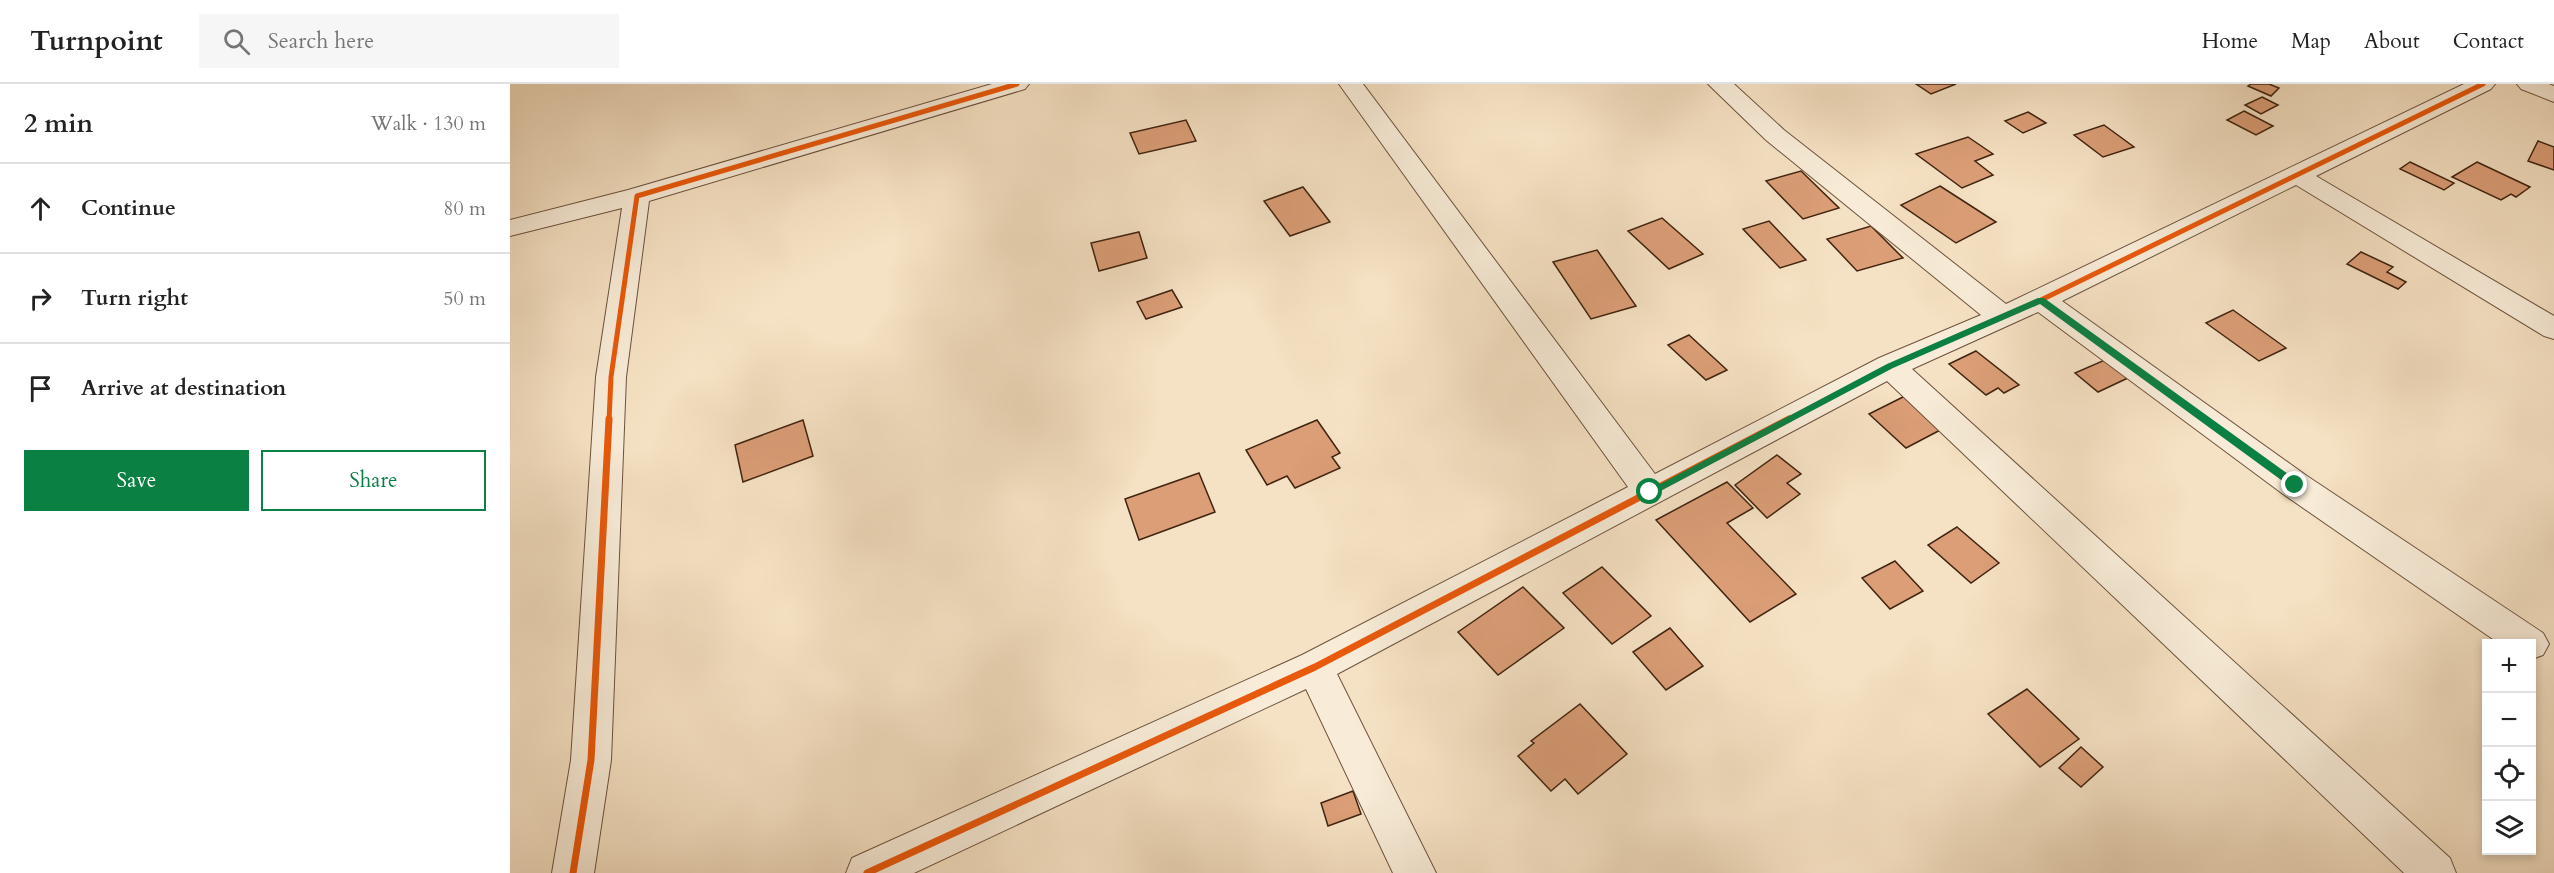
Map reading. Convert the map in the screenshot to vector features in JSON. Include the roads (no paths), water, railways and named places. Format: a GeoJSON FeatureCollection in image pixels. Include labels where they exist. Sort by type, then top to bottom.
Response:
{"type":"FeatureCollection","features":[{"type":"Feature","properties":{"kind":"street"},"geometry":{"type":"LineString","coordinates":[[510,228],[637,196],[1017,84]]}},
{"type":"Feature","properties":{"kind":"street"},"geometry":{"type":"LineString","coordinates":[[1351,84],[1650,492]]}},
{"type":"Feature","properties":{"kind":"street"},"geometry":{"type":"LineString","coordinates":[[1720,84],[1775,135],[2003,317]]}},
{"type":"Feature","properties":{"kind":"street"},"geometry":{"type":"LineString","coordinates":[[867,873],[1315,667],[1890,366],[2041,300],[2483,84]]}},
{"type":"Feature","properties":{"kind":"street"},"geometry":{"type":"LineString","coordinates":[[2529,84],[2554,95]]}},
{"type":"Feature","properties":{"kind":"street"},"geometry":{"type":"LineString","coordinates":[[2296,175],[2554,329]]}},
{"type":"Feature","properties":{"kind":"street"},"geometry":{"type":"LineString","coordinates":[[573,873],[591,760],[610,377],[637,196]]}},
{"type":"Feature","properties":{"kind":"street"},"geometry":{"type":"LineString","coordinates":[[2041,300],[2295,485],[2524,639]]}},
{"type":"Feature","properties":{"kind":"street"},"geometry":{"type":"LineString","coordinates":[[1890,366],[2435,873]]}},
{"type":"Feature","properties":{"kind":"street"},"geometry":{"type":"LineString","coordinates":[[2536,647],[2554,657]]}},
{"type":"Feature","properties":{"kind":"street"},"geometry":{"type":"LineString","coordinates":[[1315,667],[1415,873]]}}]}
